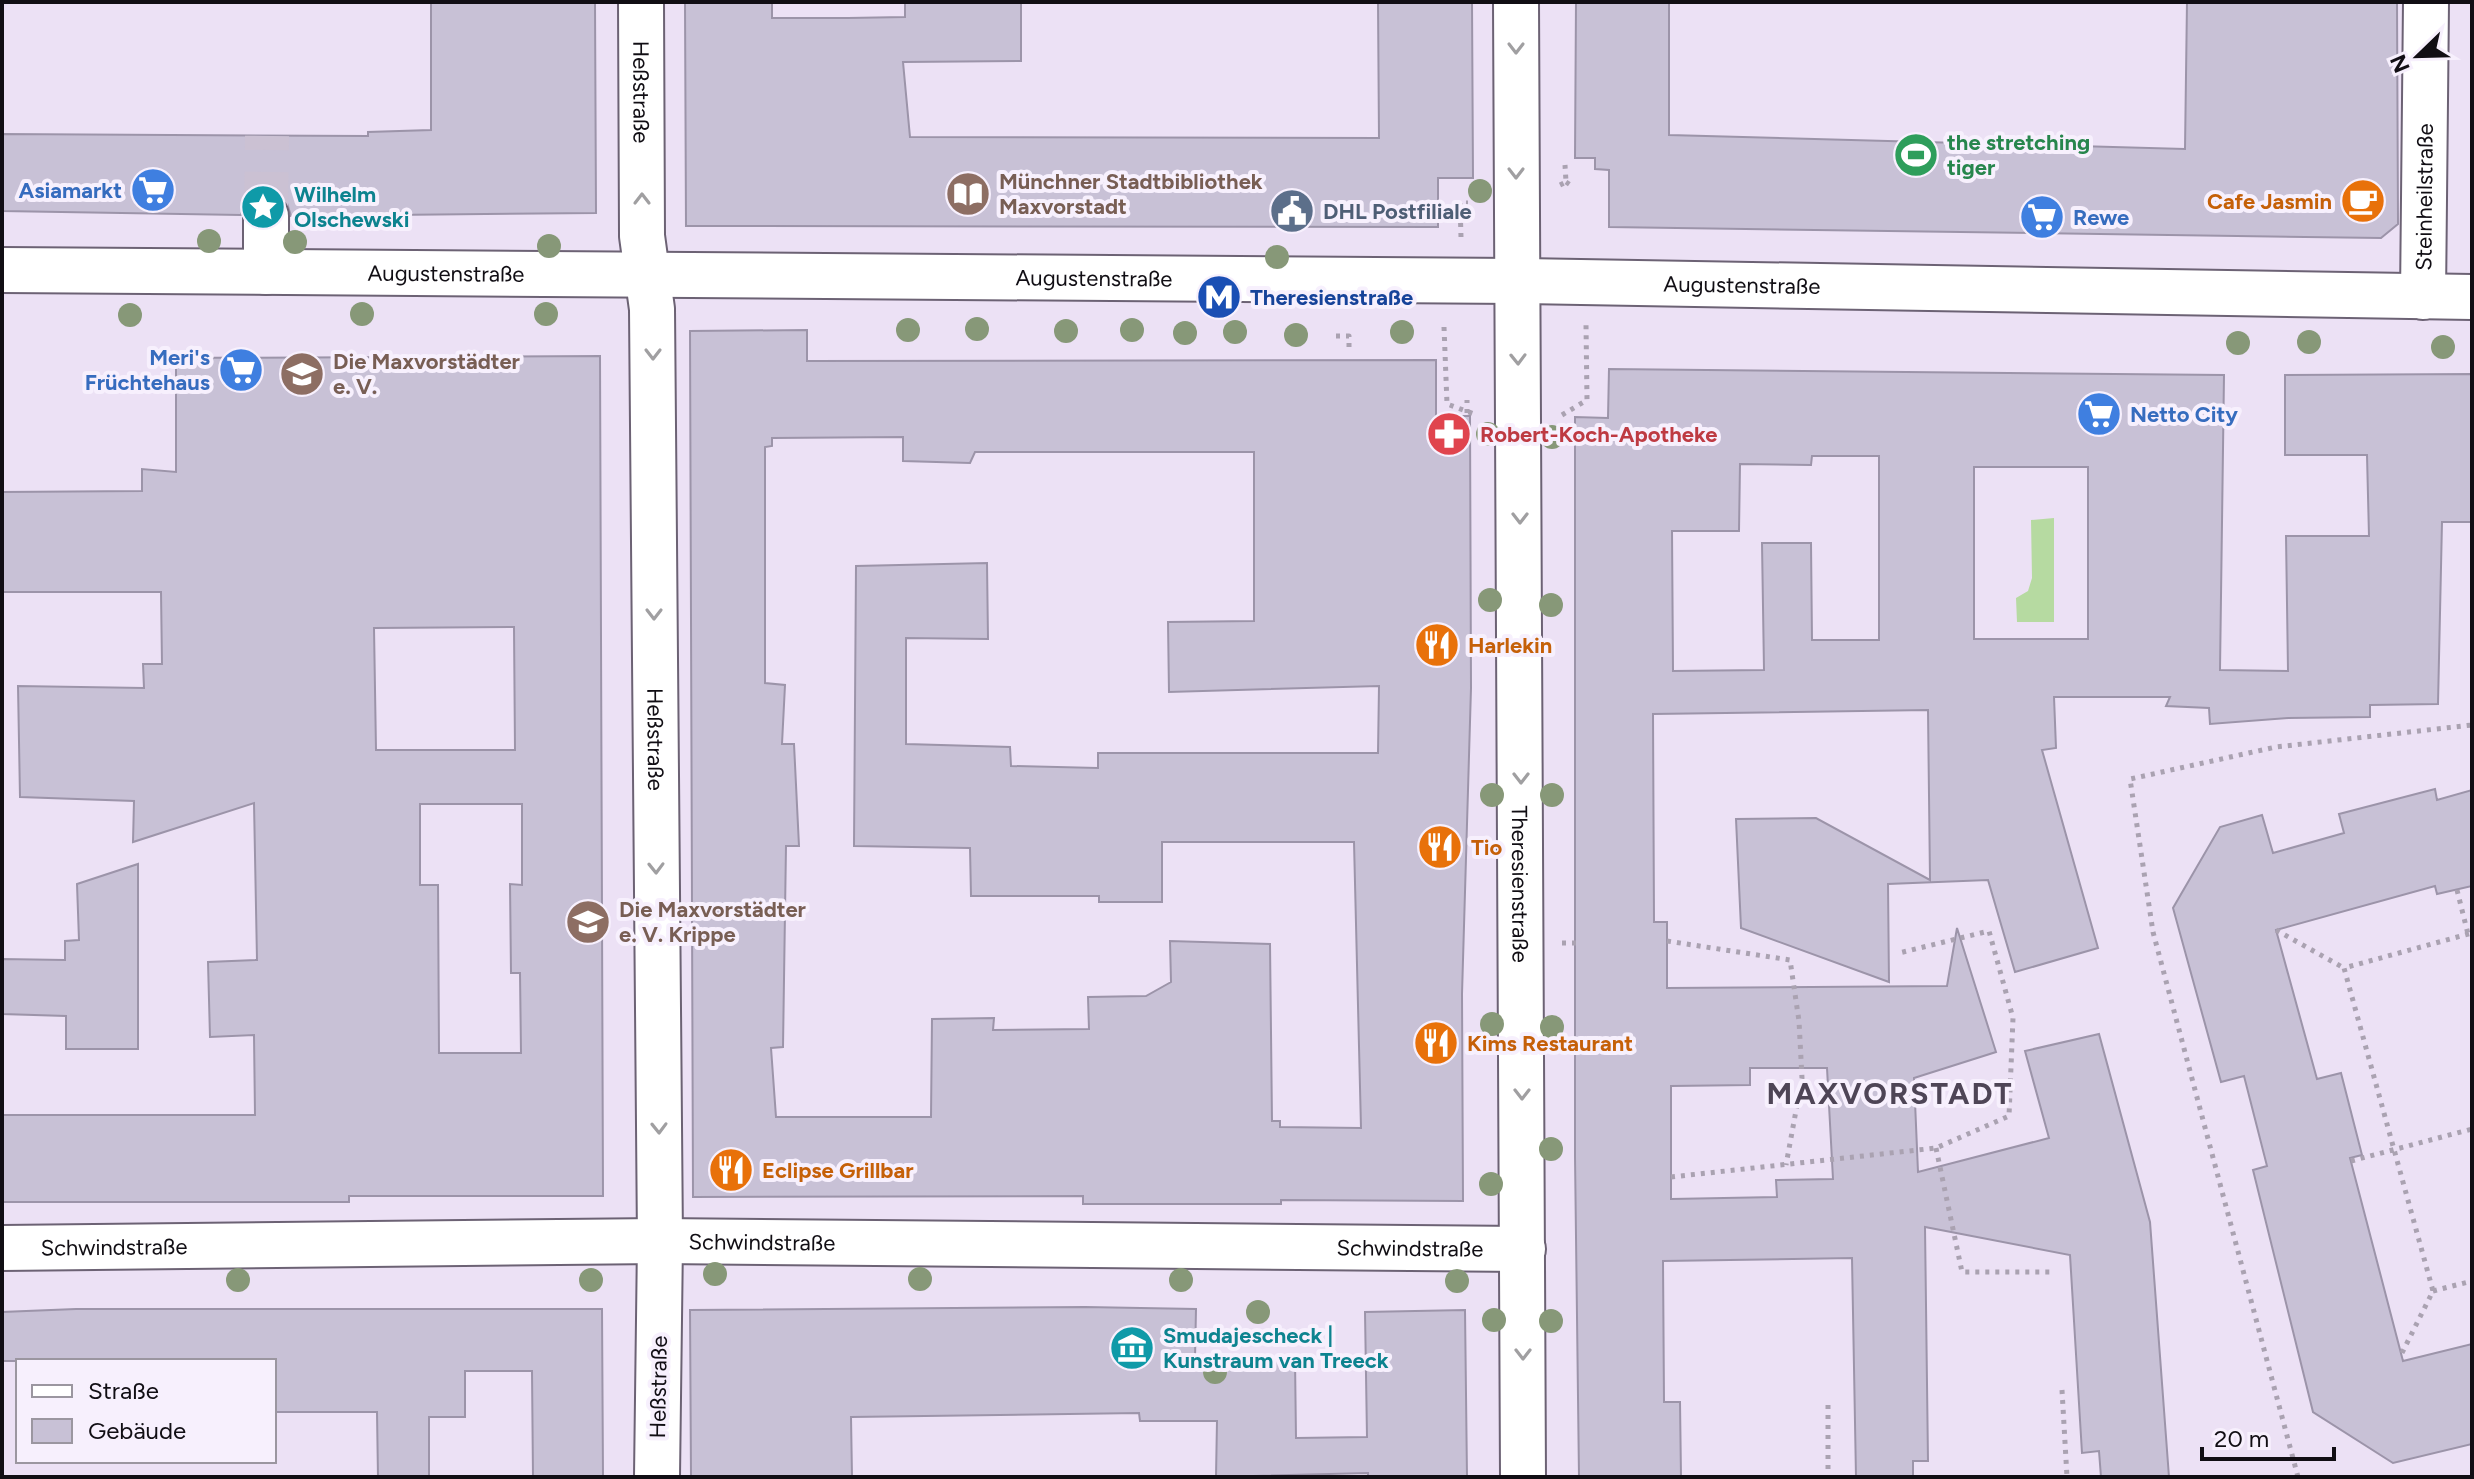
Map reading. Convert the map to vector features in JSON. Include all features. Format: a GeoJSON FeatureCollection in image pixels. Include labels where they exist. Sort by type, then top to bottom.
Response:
{"type":"FeatureCollection","features":[{"type":"Feature","properties":{"kind":"street","name":"Heßstraße"},"geometry":{"type":"LineString","coordinates":[[641,2],[642,236],[652,309],[660,1241],[657,1477]]}},
{"type":"Feature","properties":{"kind":"street","name":"Theresienstraße"},"geometry":{"type":"LineString","coordinates":[[1516,2],[1523,1477]]}},
{"type":"Feature","properties":{"kind":"street","name":"Steinheilstraße"},"geometry":{"type":"LineString","coordinates":[[2423,297],[2426,2]]}},
{"type":"Feature","properties":{"kind":"street"},"geometry":{"type":"LineString","coordinates":[[266,216],[266,272]]}},
{"type":"Feature","properties":{"kind":"street","name":"Augustenstraße"},"geometry":{"type":"LineString","coordinates":[[2,270],[1517,281],[2472,297]]}},
{"type":"Feature","properties":{"kind":"street","name":"Schwindstraße"},"geometry":{"type":"LineString","coordinates":[[2,1248],[660,1241],[1523,1249]]}},
{"type":"Feature","properties":{"kind":"path"},"geometry":{"type":"LineString","coordinates":[[1566,182],[1572,186]]}},
{"type":"Feature","properties":{"kind":"path"},"geometry":{"type":"LineString","coordinates":[[1461,242],[1460,203],[1468,203]]}},
{"type":"Feature","properties":{"kind":"path"},"geometry":{"type":"LineString","coordinates":[[1444,327],[1447,404],[1520,429],[1587,400],[1586,283]]}},
{"type":"Feature","properties":{"kind":"path"},"geometry":{"type":"LineString","coordinates":[[1336,336],[1349,336],[1349,352]]}},
{"type":"Feature","properties":{"kind":"path"},"geometry":{"type":"LineString","coordinates":[[1467,400],[1467,413]]}},
{"type":"Feature","properties":{"kind":"path"},"geometry":{"type":"LineString","coordinates":[[2298,1477],[2153,932],[2130,779],[2276,747],[2472,725]]}},
{"type":"Feature","properties":{"kind":"path"},"geometry":{"type":"LineString","coordinates":[[2276,930],[2344,968],[2470,933],[2457,890]]}},
{"type":"Feature","properties":{"kind":"path"},"geometry":{"type":"LineString","coordinates":[[1671,1177],[1936,1148],[2009,1116],[2013,1018],[1989,931],[1899,953]]}},
{"type":"Feature","properties":{"kind":"path"},"geometry":{"type":"LineString","coordinates":[[1667,941],[1790,960],[1799,1021],[1802,1078],[1786,1165]]}},
{"type":"Feature","properties":{"kind":"path"},"geometry":{"type":"LineString","coordinates":[[2344,968],[2433,1291],[2402,1353]]}},
{"type":"Feature","properties":{"kind":"path"},"geometry":{"type":"LineString","coordinates":[[2351,1161],[2472,1129]]}},
{"type":"Feature","properties":{"kind":"path"},"geometry":{"type":"LineString","coordinates":[[1936,1148],[1962,1272],[2051,1272]]}},
{"type":"Feature","properties":{"kind":"path"},"geometry":{"type":"LineString","coordinates":[[2433,1291],[2472,1281]]}},
{"type":"Feature","properties":{"kind":"path"},"geometry":{"type":"LineString","coordinates":[[2062,1390],[2067,1477]]}},
{"type":"Feature","properties":{"kind":"path"},"geometry":{"type":"LineString","coordinates":[[1828,1405],[1828,1477]]}},
{"type":"Feature","properties":{"kind":"green space"},"geometry":{"type":"Polygon","coordinates":[[[2054,518],[2054,622],[2017,622],[2016,598],[2028,591],[2032,578],[2031,520],[2054,518]]]}},
{"type":"Feature","properties":{"kind":"building"},"geometry":{"type":"Polygon","coordinates":[[[431,2],[595,2],[596,213],[291,216],[287,203],[278,194],[267,191],[253,195],[244,204],[241,215],[2,211],[2,134],[368,136],[368,132],[431,130],[431,2]]]}},
{"type":"Feature","properties":{"kind":"building"},"geometry":{"type":"Polygon","coordinates":[[[685,2],[772,2],[772,18],[848,18],[905,17],[905,2],[1021,2],[1021,61],[903,62],[910,137],[1379,138],[1378,2],[1472,2],[1473,178],[1438,178],[1438,227],[686,226],[685,2]]]}},
{"type":"Feature","properties":{"kind":"building"},"geometry":{"type":"Polygon","coordinates":[[[1576,2],[1669,2],[1669,135],[2185,149],[2187,2],[2397,2],[2398,224],[2381,238],[1609,227],[1609,170],[1595,169],[1595,158],[1575,158],[1576,2]]]}},
{"type":"Feature","properties":{"kind":"building"},"geometry":{"type":"Polygon","coordinates":[[[807,330],[807,361],[1436,360],[1436,416],[1470,416],[1471,688],[1462,994],[1463,1201],[1281,1200],[1281,1204],[1083,1204],[1083,1196],[693,1197],[690,331],[807,330]],[[903,437],[772,438],[772,446],[765,447],[765,683],[785,685],[782,744],[794,744],[799,846],[786,846],[783,1047],[771,1048],[776,1117],[931,1117],[932,1019],[994,1018],[993,1030],[1089,1029],[1088,997],[1146,996],[1171,982],[1170,941],[1270,944],[1272,1121],[1280,1121],[1280,1127],[1361,1128],[1354,842],[1162,842],[1162,902],[1099,902],[1099,896],[971,896],[970,848],[854,846],[856,566],[987,563],[988,639],[906,638],[906,744],[1010,747],[1011,766],[1098,768],[1098,753],[1378,753],[1379,686],[1169,692],[1168,622],[1254,621],[1254,452],[975,452],[970,463],[903,461],[903,437]]]}},
{"type":"Feature","properties":{"kind":"building"},"geometry":{"type":"Polygon","coordinates":[[[600,356],[603,1196],[349,1196],[349,1202],[2,1202],[2,1115],[255,1115],[254,1035],[210,1037],[208,962],[257,960],[254,803],[133,842],[134,801],[20,797],[18,686],[144,688],[143,664],[162,664],[161,592],[2,592],[2,492],[142,491],[142,469],[176,472],[176,358],[600,356]],[[514,627],[374,628],[376,750],[515,750],[514,627]],[[420,804],[420,885],[438,885],[439,1053],[521,1053],[520,973],[511,973],[510,884],[522,885],[522,804],[420,804]]]}},
{"type":"Feature","properties":{"kind":"building"},"geometry":{"type":"Polygon","coordinates":[[[1609,369],[2224,375],[2220,670],[2288,671],[2286,536],[2369,536],[2367,455],[2285,455],[2285,375],[2472,374],[2472,522],[2442,522],[2438,704],[2370,705],[2370,717],[2288,718],[2210,724],[2209,708],[2166,706],[2170,697],[2054,697],[2056,748],[2042,750],[2098,948],[2015,972],[1988,880],[1888,884],[1889,982],[1741,928],[1736,819],[1816,818],[1930,880],[1928,710],[1653,714],[1654,922],[1667,922],[1667,988],[1947,986],[1957,928],[1996,1052],[1914,1078],[1918,1172],[2049,1138],[2025,1051],[2099,1034],[2150,1222],[2169,1477],[2101,1477],[2099,1451],[2082,1453],[2070,1255],[1925,1227],[1928,1461],[1913,1461],[1913,1477],[1856,1477],[1852,1258],[1663,1261],[1664,1402],[1680,1402],[1681,1477],[1579,1477],[1575,1156],[1575,417],[1608,418],[1609,369]],[[1812,456],[1811,465],[1740,464],[1739,531],[1672,531],[1673,671],[1764,670],[1762,543],[1811,543],[1812,640],[1879,640],[1879,456],[1812,456]],[[1974,467],[1974,639],[2088,639],[2088,467],[1974,467]],[[1750,1068],[1750,1085],[1671,1086],[1671,1199],[1777,1197],[1776,1180],[1833,1179],[1827,1068],[1750,1068]]]}},
{"type":"Feature","properties":{"kind":"building"},"geometry":{"type":"Polygon","coordinates":[[[2435,789],[2437,800],[2472,790],[2472,886],[2437,894],[2435,886],[2276,930],[2317,1079],[2341,1073],[2362,1155],[2350,1158],[2403,1361],[2472,1344],[2472,1444],[2393,1463],[2313,1412],[2253,1170],[2267,1166],[2244,1076],[2221,1082],[2173,908],[2220,827],[2262,815],[2273,853],[2344,833],[2339,814],[2435,789]]]}},
{"type":"Feature","properties":{"kind":"building"},"geometry":{"type":"Polygon","coordinates":[[[138,864],[138,1049],[66,1049],[66,1016],[2,1014],[2,959],[65,960],[65,941],[79,940],[77,884],[138,864]]]}},
{"type":"Feature","properties":{"kind":"building"},"geometry":{"type":"Polygon","coordinates":[[[76,1309],[602,1309],[603,1477],[533,1477],[532,1371],[465,1371],[465,1417],[429,1417],[429,1477],[378,1477],[377,1412],[276,1412],[276,1359],[2,1361],[2,1312],[76,1309]]]}},
{"type":"Feature","properties":{"kind":"building"},"geometry":{"type":"Polygon","coordinates":[[[1196,1309],[1195,1359],[1295,1359],[1296,1438],[1367,1437],[1365,1312],[1465,1310],[1467,1477],[1368,1477],[1368,1473],[1216,1477],[1217,1421],[1140,1421],[1139,1413],[851,1417],[852,1477],[691,1477],[690,1310],[1196,1309]]]}},
{"type":"Feature","properties":{"kind":"tunnel"},"geometry":{"type":"LineString","coordinates":[[266,216],[267,136]]}},
{"type":"Feature","properties":{"kind":"place","name":"the stretching tiger"},"geometry":{"type":"Point","coordinates":[1916,155]}},
{"type":"Feature","properties":{"kind":"place","name":"Asiamarkt"},"geometry":{"type":"Point","coordinates":[153,190]}},
{"type":"Feature","properties":{"kind":"place","name":"Münchner Stadtbibliothek Maxvorstadt"},"geometry":{"type":"Point","coordinates":[968,194]}},
{"type":"Feature","properties":{"kind":"place","name":"Cafe Jasmin"},"geometry":{"type":"Point","coordinates":[2363,201]}},
{"type":"Feature","properties":{"kind":"place","name":"Wilhelm Olschewski"},"geometry":{"type":"Point","coordinates":[263,207]}},
{"type":"Feature","properties":{"kind":"place","name":"DHL Postfiliale"},"geometry":{"type":"Point","coordinates":[1292,211]}},
{"type":"Feature","properties":{"kind":"place","name":"Rewe"},"geometry":{"type":"Point","coordinates":[2042,217]}},
{"type":"Feature","properties":{"kind":"place","name":"Theresienstraße"},"geometry":{"type":"Point","coordinates":[1219,297]}},
{"type":"Feature","properties":{"kind":"place","name":"Meri's Früchtehaus"},"geometry":{"type":"Point","coordinates":[241,370]}},
{"type":"Feature","properties":{"kind":"place","name":"Die Maxvorstädter e. V."},"geometry":{"type":"Point","coordinates":[302,374]}},
{"type":"Feature","properties":{"kind":"place","name":"Netto City"},"geometry":{"type":"Point","coordinates":[2099,414]}},
{"type":"Feature","properties":{"kind":"place","name":"Robert-Koch-Apotheke"},"geometry":{"type":"Point","coordinates":[1449,434]}},
{"type":"Feature","properties":{"kind":"place","name":"Harlekin"},"geometry":{"type":"Point","coordinates":[1437,645]}},
{"type":"Feature","properties":{"kind":"place","name":"Tio"},"geometry":{"type":"Point","coordinates":[1440,847]}},
{"type":"Feature","properties":{"kind":"place","name":"Die Maxvorstädter e. V. Krippe"},"geometry":{"type":"Point","coordinates":[588,922]}},
{"type":"Feature","properties":{"kind":"place","name":"Kims Restaurant"},"geometry":{"type":"Point","coordinates":[1436,1043]}},
{"type":"Feature","properties":{"kind":"place","name":"Eclipse Grillbar"},"geometry":{"type":"Point","coordinates":[731,1170]}},
{"type":"Feature","properties":{"kind":"place","name":"Smudajescheck | Kunstraum van Treeck"},"geometry":{"type":"Point","coordinates":[1132,1348]}},
{"type":"Feature","properties":{"kind":"district","name":"MAXVORSTADT"},"geometry":{"type":"Point","coordinates":[1890,1094]}}]}
